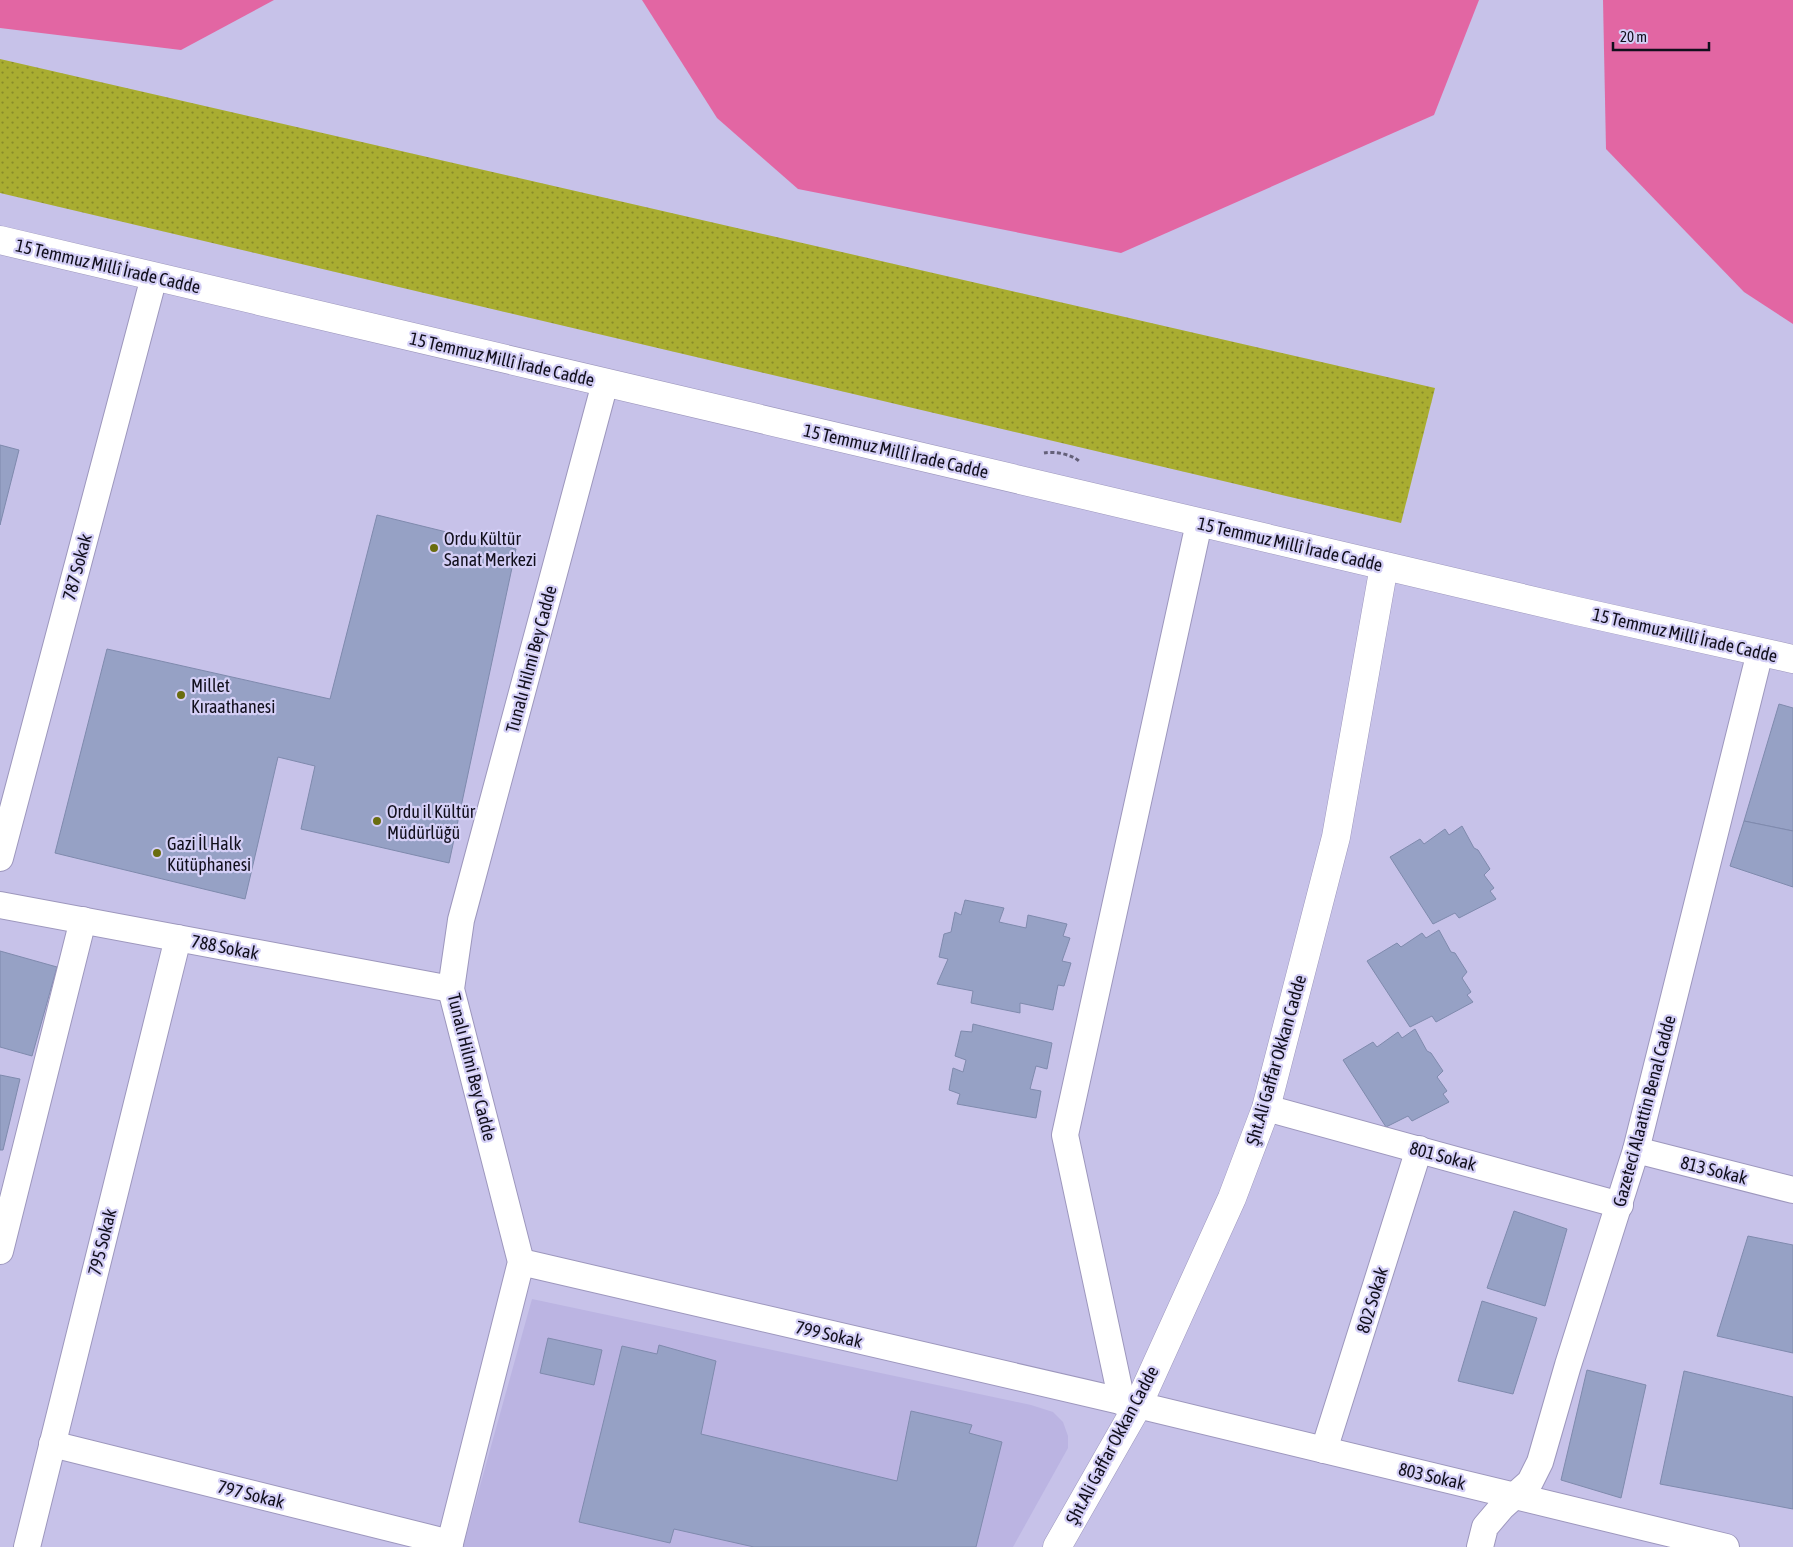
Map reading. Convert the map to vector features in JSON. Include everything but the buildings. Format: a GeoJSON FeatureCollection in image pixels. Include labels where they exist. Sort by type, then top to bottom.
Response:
{"type":"FeatureCollection","features":[{"type":"Feature","properties":{"kind":"main road","name":"15 Temmuz Millî İrade Cadde"},"geometry":{"type":"LineString","coordinates":[[0,240],[1199,523],[1793,659]]}},
{"type":"Feature","properties":{"kind":"main road","name":"Şht.Ali Gaffar Okkan Cadde"},"geometry":{"type":"LineString","coordinates":[[1057,1547],[1232,1198],[1266,1108],[1336,837],[1384,566]]}},
{"type":"Feature","properties":{"kind":"street","name":"787 Sokak"},"geometry":{"type":"LineString","coordinates":[[0,858],[154,277]]}},
{"type":"Feature","properties":{"kind":"street","name":"Tunalı Hilmi Bey Cadde"},"geometry":{"type":"LineString","coordinates":[[450,1545],[521,1262],[451,989],[461,920],[605,383]]}},
{"type":"Feature","properties":{"kind":"street"},"geometry":{"type":"LineString","coordinates":[[1130,1403],[1065,1135],[1199,523]]}},
{"type":"Feature","properties":{"kind":"street","name":"Gazeteci Alaattin Benal Cadde"},"geometry":{"type":"LineString","coordinates":[[1480,1547],[1485,1527],[1514,1495],[1530,1482],[1540,1462],[1568,1364],[1636,1150],[1760,652]]}},
{"type":"Feature","properties":{"kind":"street","name":"788 Sokak"},"geometry":{"type":"LineString","coordinates":[[0,905],[451,989]]}},
{"type":"Feature","properties":{"kind":"street"},"geometry":{"type":"LineString","coordinates":[[0,1251],[83,920]]}},
{"type":"Feature","properties":{"kind":"street","name":"795 Sokak"},"geometry":{"type":"LineString","coordinates":[[27,1547],[178,938]]}},
{"type":"Feature","properties":{"kind":"street","name":"801 Sokak"},"geometry":{"type":"LineString","coordinates":[[1266,1108],[1620,1205]]}},
{"type":"Feature","properties":{"kind":"street","name":"802 Sokak"},"geometry":{"type":"LineString","coordinates":[[1324,1450],[1419,1150]]}},
{"type":"Feature","properties":{"kind":"street","name":"813 Sokak"},"geometry":{"type":"LineString","coordinates":[[1636,1150],[1793,1190]]}},
{"type":"Feature","properties":{"kind":"street","name":"799 Sokak"},"geometry":{"type":"LineString","coordinates":[[521,1262],[1130,1403]]}},
{"type":"Feature","properties":{"kind":"street","name":"803 Sokak"},"geometry":{"type":"LineString","coordinates":[[1130,1403],[1726,1547]]}},
{"type":"Feature","properties":{"kind":"street","name":"797 Sokak"},"geometry":{"type":"LineString","coordinates":[[52,1444],[450,1545]]}},
{"type":"Feature","properties":{"kind":"shaded area"},"geometry":{"type":"Polygon","coordinates":[[[0,0],[274,0],[181,50],[0,28],[0,0]]]}},
{"type":"Feature","properties":{"kind":"shaded area"},"geometry":{"type":"Polygon","coordinates":[[[642,0],[1479,0],[1434,115],[1121,253],[798,189],[717,118],[642,0]]]}},
{"type":"Feature","properties":{"kind":"shaded area"},"geometry":{"type":"Polygon","coordinates":[[[1603,0],[1793,0],[1793,324],[1744,292],[1606,149],[1603,0]]]}},
{"type":"Feature","properties":{"kind":"shaded area"},"geometry":{"type":"Polygon","coordinates":[[[0,59],[1435,388],[1401,523],[0,193],[0,59]]]}},
{"type":"Feature","properties":{"kind":"shaded area"},"geometry":{"type":"Polygon","coordinates":[[[532,1299],[1031,1405],[1053,1412],[1063,1422],[1068,1436],[1068,1448],[1013,1547],[463,1547],[532,1299]]]}},
{"type":"Feature","properties":{"kind":"place","name":"Ordu Kültür Sanat Merkezi"},"geometry":{"type":"Point","coordinates":[434,548]}},
{"type":"Feature","properties":{"kind":"place","name":"Millet Kıraathanesi"},"geometry":{"type":"Point","coordinates":[181,695]}},
{"type":"Feature","properties":{"kind":"place","name":"Ordu il Kültür Müdürlüğü"},"geometry":{"type":"Point","coordinates":[377,821]}},
{"type":"Feature","properties":{"kind":"place","name":"Gazi İl Halk Kütüphanesi"},"geometry":{"type":"Point","coordinates":[157,853]}}]}
